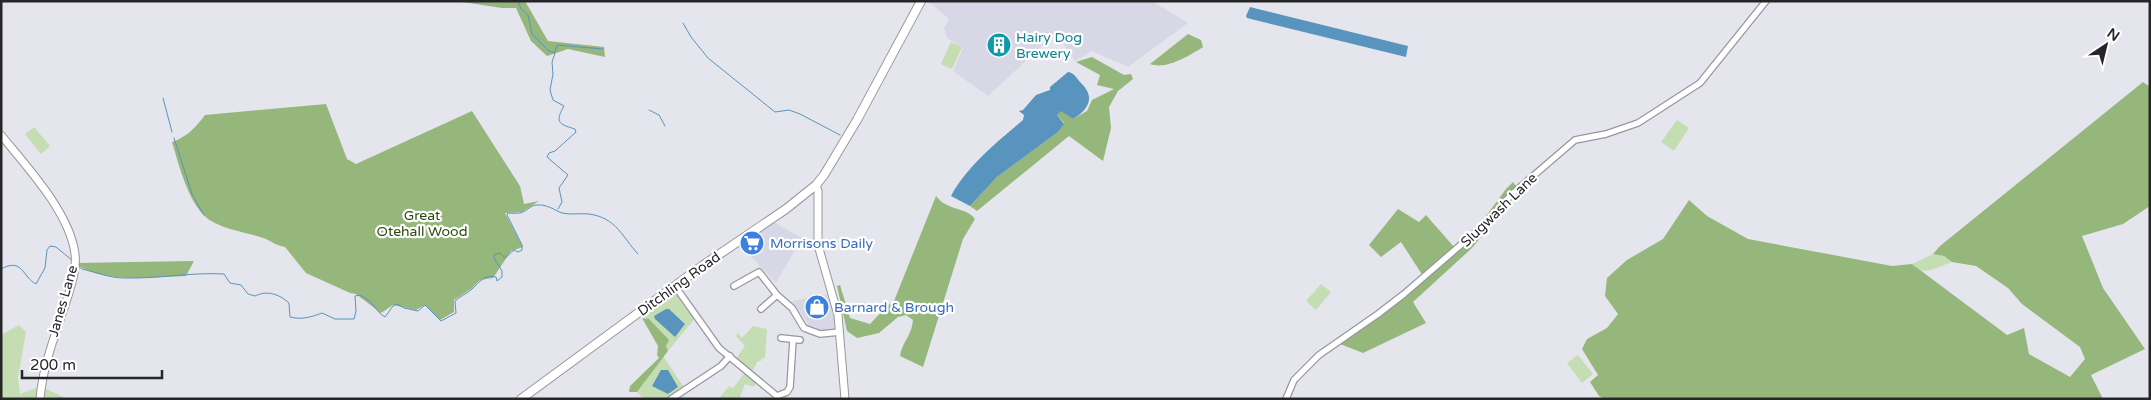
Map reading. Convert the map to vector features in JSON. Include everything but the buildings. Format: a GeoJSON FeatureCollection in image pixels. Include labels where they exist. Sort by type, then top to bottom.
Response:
{"type":"FeatureCollection","features":[{"type":"Feature","properties":{"kind":"main road","name":"Ditchling Road"},"geometry":{"type":"LineString","coordinates":[[521,399],[742,237],[786,209],[816,185],[857,120],[920,1]]}},
{"type":"Feature","properties":{"kind":"street","name":"Slugwash Lane"},"geometry":{"type":"LineString","coordinates":[[1286,399],[1294,380],[1319,355],[1378,314],[1441,263],[1486,223],[1511,194],[1575,140],[1606,134],[1638,123],[1658,112],[1700,83],[1766,1]]}},
{"type":"Feature","properties":{"kind":"street","name":"Janes Lane"},"geometry":{"type":"LineString","coordinates":[[1,136],[60,211],[73,242],[76,256],[67,297],[44,368],[40,399]]}},
{"type":"Feature","properties":{"kind":"street"},"geometry":{"type":"LineString","coordinates":[[816,185],[818,191],[818,245],[833,293],[840,332],[844,399]]}},
{"type":"Feature","properties":{"kind":"street"},"geometry":{"type":"LineString","coordinates":[[734,286],[759,272],[777,295],[792,308],[804,328],[812,333],[820,334],[840,332]]}},
{"type":"Feature","properties":{"kind":"street"},"geometry":{"type":"LineString","coordinates":[[675,286],[719,348],[777,397],[787,392],[790,387],[793,340]]}},
{"type":"Feature","properties":{"kind":"street"},"geometry":{"type":"LineString","coordinates":[[762,309],[777,295]]}},
{"type":"Feature","properties":{"kind":"street"},"geometry":{"type":"LineString","coordinates":[[781,338],[800,340]]}},
{"type":"Feature","properties":{"kind":"street"},"geometry":{"type":"LineString","coordinates":[[671,399],[721,366],[730,356]]}},
{"type":"Feature","properties":{"kind":"shaded area"},"geometry":{"type":"Polygon","coordinates":[[[928,1],[1152,1],[1188,23],[1128,67],[1092,51],[1075,61],[1056,33],[988,96],[953,71],[963,48],[947,38],[944,28],[949,19],[928,1]]]}},
{"type":"Feature","properties":{"kind":"shaded area"},"geometry":{"type":"Polygon","coordinates":[[[773,222],[802,238],[776,283],[739,244],[773,222]]]}},
{"type":"Feature","properties":{"kind":"shaded area"},"geometry":{"type":"Polygon","coordinates":[[[831,294],[837,329],[818,332],[808,327],[806,325],[808,323],[792,301],[831,294]]]}},
{"type":"Feature","properties":{"kind":"green space"},"geometry":{"type":"Polygon","coordinates":[[[456,1],[525,1],[548,41],[604,47],[605,57],[568,49],[547,56],[531,41],[516,8],[502,8],[456,1]]]}},
{"type":"Feature","properties":{"kind":"green space"},"geometry":{"type":"Polygon","coordinates":[[[1188,34],[1201,40],[1203,47],[1170,64],[1150,64],[1188,34]]]}},
{"type":"Feature","properties":{"kind":"green space"},"geometry":{"type":"Polygon","coordinates":[[[951,42],[962,47],[952,69],[941,64],[951,42]]]}},
{"type":"Feature","properties":{"kind":"green space"},"geometry":{"type":"Polygon","coordinates":[[[1092,57],[1124,75],[1131,74],[1133,79],[1118,91],[1109,107],[1111,128],[1103,161],[1069,136],[977,211],[970,206],[997,177],[1058,132],[1064,123],[1057,115],[1061,110],[1073,119],[1087,111],[1092,100],[1114,89],[1097,85],[1100,75],[1076,62],[1092,57]]]}},
{"type":"Feature","properties":{"kind":"green space"},"geometry":{"type":"Polygon","coordinates":[[[2143,82],[2150,87],[2150,206],[2123,224],[2082,236],[2103,288],[2145,349],[2091,375],[2103,399],[1605,399],[1599,396],[1590,382],[1598,375],[1582,349],[1587,339],[1607,328],[1618,314],[1605,296],[1607,278],[1627,260],[1663,239],[1689,200],[1707,216],[1748,239],[1892,266],[1912,264],[2007,335],[2024,328],[2029,354],[2070,377],[2085,359],[2080,347],[2022,304],[2008,288],[1976,266],[1952,262],[1944,256],[1933,254],[1940,246],[2143,82]]]}},
{"type":"Feature","properties":{"kind":"green space","name":"Great Otehall Wood"},"geometry":{"type":"Polygon","coordinates":[[[326,104],[347,159],[356,164],[472,111],[520,186],[524,204],[539,201],[522,212],[505,213],[523,247],[511,251],[493,278],[480,280],[471,289],[454,300],[454,312],[440,320],[425,305],[416,310],[393,305],[381,313],[356,294],[306,273],[285,247],[213,222],[198,208],[192,198],[182,175],[172,142],[191,131],[205,115],[326,104]]]}},
{"type":"Feature","properties":{"kind":"green space"},"geometry":{"type":"Polygon","coordinates":[[[1677,120],[1689,128],[1674,151],[1661,142],[1677,120]]]}},
{"type":"Feature","properties":{"kind":"green space"},"geometry":{"type":"Polygon","coordinates":[[[34,127],[50,146],[41,154],[25,134],[34,127]]]}},
{"type":"Feature","properties":{"kind":"green space"},"geometry":{"type":"Polygon","coordinates":[[[1513,182],[1519,190],[1472,248],[1413,302],[1426,323],[1363,353],[1340,344],[1423,276],[1401,242],[1381,257],[1369,245],[1398,209],[1419,222],[1426,215],[1454,247],[1483,220],[1513,182]]]}},
{"type":"Feature","properties":{"kind":"green space"},"geometry":{"type":"Polygon","coordinates":[[[936,196],[946,204],[967,212],[975,219],[963,239],[923,367],[900,356],[911,331],[913,320],[906,315],[898,317],[879,333],[857,338],[847,331],[837,286],[840,285],[850,318],[870,324],[894,301],[936,196]]]}},
{"type":"Feature","properties":{"kind":"green space"},"geometry":{"type":"Polygon","coordinates":[[[1933,254],[1944,256],[1952,262],[1931,270],[1922,271],[1912,264],[1933,254]]]}},
{"type":"Feature","properties":{"kind":"green space"},"geometry":{"type":"Polygon","coordinates":[[[194,261],[186,276],[144,278],[113,277],[99,274],[86,270],[74,263],[194,261]]]}},
{"type":"Feature","properties":{"kind":"green space"},"geometry":{"type":"Polygon","coordinates":[[[1321,284],[1331,292],[1316,310],[1306,301],[1321,284]]]}},
{"type":"Feature","properties":{"kind":"green space"},"geometry":{"type":"Polygon","coordinates":[[[678,291],[696,317],[668,351],[649,319],[642,318],[678,291]]]}},
{"type":"Feature","properties":{"kind":"green space"},"geometry":{"type":"Polygon","coordinates":[[[642,318],[649,319],[669,340],[666,346],[668,351],[637,392],[629,392],[630,386],[659,358],[657,355],[658,346],[642,318]]]}},
{"type":"Feature","properties":{"kind":"green space"},"geometry":{"type":"Polygon","coordinates":[[[19,325],[26,332],[18,378],[20,394],[41,386],[67,399],[1,399],[1,335],[19,325]]]}},
{"type":"Feature","properties":{"kind":"green space"},"geometry":{"type":"Polygon","coordinates":[[[753,326],[767,329],[765,358],[758,361],[751,373],[758,379],[754,387],[745,384],[739,399],[722,399],[720,397],[729,386],[733,388],[747,370],[735,360],[745,346],[736,336],[738,333],[742,338],[753,326]]]}},
{"type":"Feature","properties":{"kind":"green space"},"geometry":{"type":"Polygon","coordinates":[[[1578,355],[1593,374],[1582,383],[1567,363],[1578,355]]]}},
{"type":"Feature","properties":{"kind":"green space"},"geometry":{"type":"Polygon","coordinates":[[[663,356],[685,389],[671,399],[643,399],[637,392],[663,356]]]}},
{"type":"Feature","properties":{"kind":"water"},"geometry":{"type":"Polygon","coordinates":[[[1250,7],[1408,46],[1406,57],[1247,18],[1250,7]]]}},
{"type":"Feature","properties":{"kind":"water"},"geometry":{"type":"Polygon","coordinates":[[[1068,72],[1075,76],[1088,93],[1088,102],[1083,111],[1073,119],[1061,111],[1057,115],[1064,124],[1058,132],[997,177],[970,206],[951,196],[974,165],[1023,120],[1024,115],[1019,111],[1023,110],[1036,95],[1050,90],[1050,87],[1068,72]]]}},
{"type":"Feature","properties":{"kind":"water"},"geometry":{"type":"Polygon","coordinates":[[[669,309],[685,324],[675,337],[654,316],[669,309]]]}},
{"type":"Feature","properties":{"kind":"water"},"geometry":{"type":"Polygon","coordinates":[[[661,370],[668,370],[678,387],[668,394],[652,386],[661,370]]]}},
{"type":"Feature","properties":{"kind":"waterway"},"geometry":{"type":"LineString","coordinates":[[518,1],[521,9],[528,15],[532,34],[549,51],[555,53],[552,62],[553,74],[550,90],[553,100],[564,106],[559,119],[560,122],[565,126],[575,129],[576,132],[555,151],[549,153],[547,157],[568,175],[559,188],[562,202],[558,209]]}},
{"type":"Feature","properties":{"kind":"waterway"},"geometry":{"type":"LineString","coordinates":[[683,23],[691,37],[708,58],[775,112],[789,110],[840,135]]}},
{"type":"Feature","properties":{"kind":"waterway"},"geometry":{"type":"LineString","coordinates":[[555,52],[557,45],[603,49]]}},
{"type":"Feature","properties":{"kind":"waterway"},"geometry":{"type":"LineString","coordinates":[[163,98],[172,132]]}},
{"type":"Feature","properties":{"kind":"waterway"},"geometry":{"type":"LineString","coordinates":[[649,110],[659,115],[665,126]]}},
{"type":"Feature","properties":{"kind":"waterway"},"geometry":{"type":"LineString","coordinates":[[174,138],[192,194],[204,215]]}},
{"type":"Feature","properties":{"kind":"waterway"},"geometry":{"type":"LineString","coordinates":[[78,266],[82,269],[119,278],[224,274],[230,283],[241,285],[248,294],[255,296],[268,293],[281,297],[289,303],[290,317],[294,318],[306,318],[322,313],[335,319],[354,319],[356,311],[355,296],[359,295],[368,300],[385,317],[393,306],[397,304],[404,308],[418,311],[425,305],[441,321],[456,313],[455,301],[470,291],[482,279],[492,276],[496,277],[497,281],[502,277],[502,271],[494,258],[495,254],[500,253],[505,258],[514,250],[518,252],[522,250],[522,245],[507,215],[508,213],[521,213],[533,206],[541,205],[562,213],[598,216],[613,224],[638,254]]}},
{"type":"Feature","properties":{"kind":"waterway"},"geometry":{"type":"LineString","coordinates":[[1,269],[14,265],[22,269],[31,281],[36,284],[45,268],[47,250],[50,246],[56,247],[73,261]]}},
{"type":"Feature","properties":{"kind":"place","name":"Hairy Dog Brewery"},"geometry":{"type":"Point","coordinates":[999,45]}},
{"type":"Feature","properties":{"kind":"place","name":"Morrisons Daily"},"geometry":{"type":"Point","coordinates":[752,243]}},
{"type":"Feature","properties":{"kind":"place","name":"Barnard & Brough"},"geometry":{"type":"Point","coordinates":[817,307]}}]}
